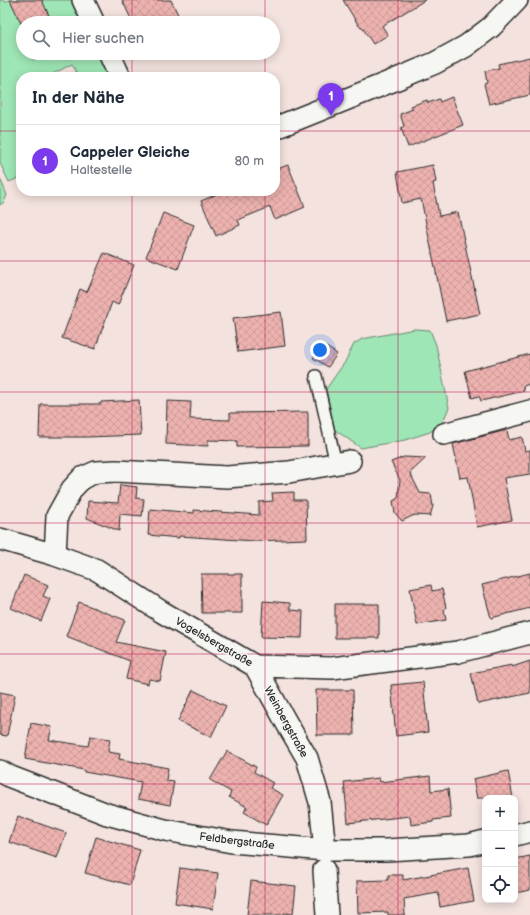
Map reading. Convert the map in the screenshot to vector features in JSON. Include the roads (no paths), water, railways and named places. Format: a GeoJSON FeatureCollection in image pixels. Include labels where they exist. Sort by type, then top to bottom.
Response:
{"type":"FeatureCollection","features":[{"type":"Feature","properties":{"kind":"street"},"geometry":{"type":"LineString","coordinates":[[83,0],[91,16]]}},
{"type":"Feature","properties":{"kind":"street"},"geometry":{"type":"LineString","coordinates":[[280,126],[397,79],[466,46],[491,27],[517,0]]}},
{"type":"Feature","properties":{"kind":"street"},"geometry":{"type":"LineString","coordinates":[[112,60],[118,72]]}},
{"type":"Feature","properties":{"kind":"street"},"geometry":{"type":"LineString","coordinates":[[444,434],[530,412]]}},
{"type":"Feature","properties":{"kind":"street"},"geometry":{"type":"LineString","coordinates":[[55,555],[57,516],[72,489],[82,478],[96,472],[116,471],[227,477],[289,472],[343,463]]}},
{"type":"Feature","properties":{"kind":"street","name":"Vogelsbergstraße"},"geometry":{"type":"LineString","coordinates":[[0,539],[55,555],[96,570],[162,612],[255,666],[332,668],[458,652],[530,633]]}},
{"type":"Feature","properties":{"kind":"street","name":"Weinbergstraße"},"geometry":{"type":"LineString","coordinates":[[255,666],[307,758],[320,802],[325,850]]}},
{"type":"Feature","properties":{"kind":"street","name":"Feldbergstraße"},"geometry":{"type":"LineString","coordinates":[[0,771],[11,777],[107,814],[165,830],[232,842],[325,850],[387,850],[469,845],[482,842]]}},
{"type":"Feature","properties":{"kind":"street"},"geometry":{"type":"LineString","coordinates":[[518,834],[530,831]]}},
{"type":"Feature","properties":{"kind":"street"},"geometry":{"type":"LineString","coordinates":[[324,870],[327,915]]}},
{"type":"Feature","properties":{"kind":"lane"},"geometry":{"type":"LineString","coordinates":[[316,376],[343,463]]}},
{"type":"Feature","properties":{"kind":"place","name":"Cappeler Gleiche"},"geometry":{"type":"Point","coordinates":[331,116]}}]}
